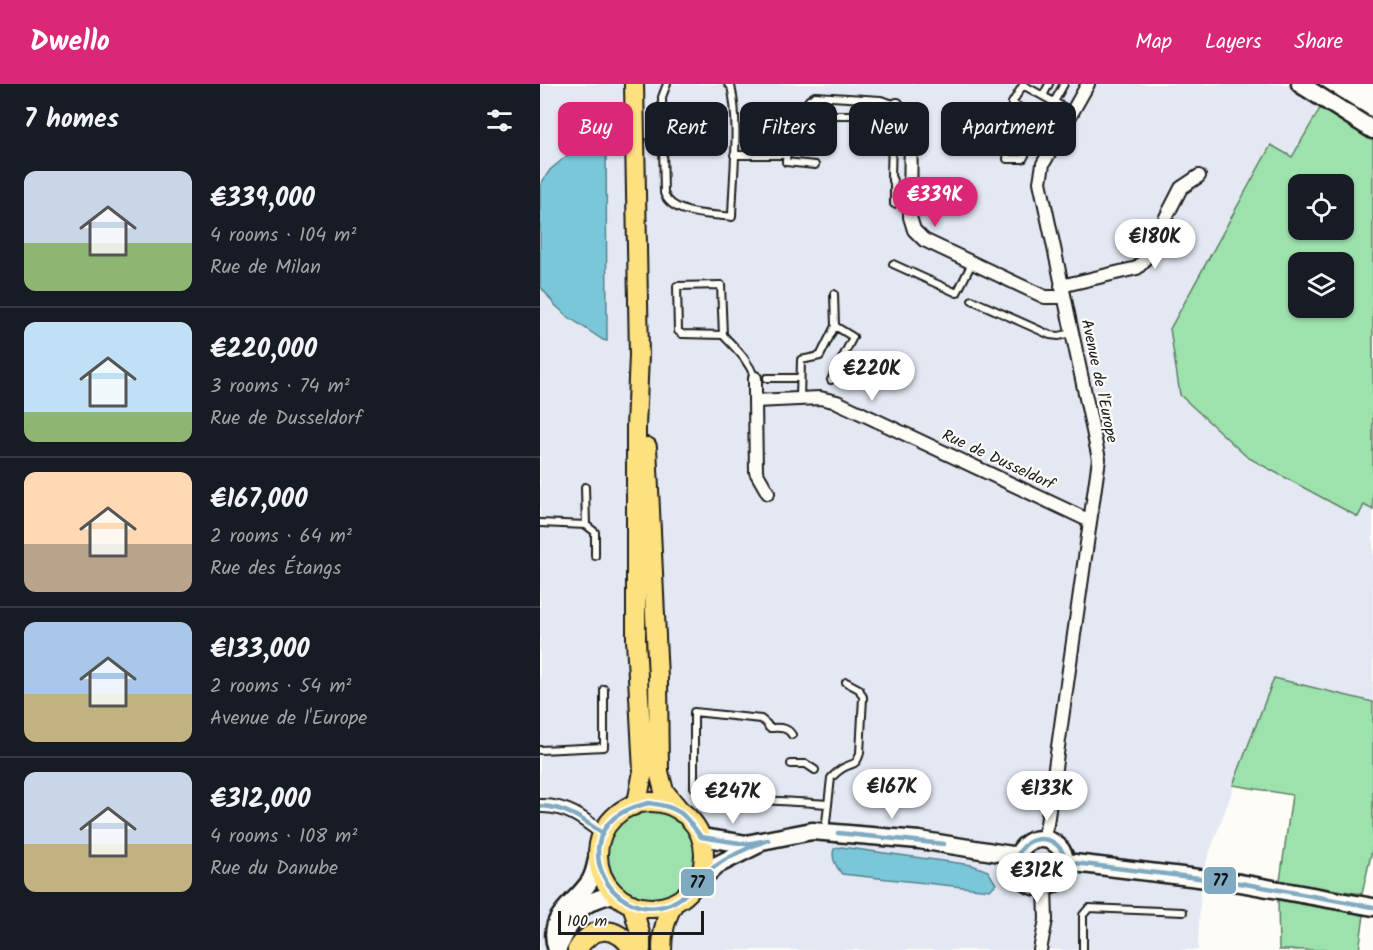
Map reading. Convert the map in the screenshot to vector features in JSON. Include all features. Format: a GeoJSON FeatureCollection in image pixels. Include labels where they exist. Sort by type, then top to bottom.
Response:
{"type":"FeatureCollection","features":[{"type":"Feature","properties":{"kind":"main road"},"geometry":{"type":"LineString","coordinates":[[633,806],[638,798],[643,771],[636,602],[639,355],[634,84]]}},
{"type":"Feature","properties":{"kind":"main road"},"geometry":{"type":"LineString","coordinates":[[1300,84],[1373,130]]}},
{"type":"Feature","properties":{"kind":"main road"},"geometry":{"type":"LineString","coordinates":[[639,355],[650,473],[659,772],[664,792],[696,828],[701,837],[703,866],[696,884]]}},
{"type":"Feature","properties":{"kind":"main road"},"geometry":{"type":"LineString","coordinates":[[557,950],[553,938],[554,927],[566,907],[589,882],[594,873],[603,834],[615,817],[633,806],[645,803],[671,806],[682,813]]}},
{"type":"Feature","properties":{"kind":"main road"},"geometry":{"type":"LineString","coordinates":[[701,837],[746,844],[812,831],[919,840],[1018,856]]}},
{"type":"Feature","properties":{"kind":"main road"},"geometry":{"type":"LineString","coordinates":[[1042,839],[1050,840],[1058,845],[1066,862],[1059,880],[1045,887],[1031,885],[1024,880],[1017,866],[1018,856],[1025,844],[1042,839]]}},
{"type":"Feature","properties":{"kind":"main road"},"geometry":{"type":"LineString","coordinates":[[598,854],[603,876],[615,894],[632,904],[653,908],[674,903],[686,895],[717,865],[766,840]]}},
{"type":"Feature","properties":{"kind":"main road"},"geometry":{"type":"LineString","coordinates":[[1066,862],[1240,883],[1373,907]]}},
{"type":"Feature","properties":{"kind":"main road"},"geometry":{"type":"LineString","coordinates":[[557,950],[569,925],[586,904],[597,898],[615,894]]}},
{"type":"Feature","properties":{"kind":"main road"},"geometry":{"type":"LineString","coordinates":[[662,950],[662,933],[667,913],[674,903]]}},
{"type":"Feature","properties":{"kind":"main road"},"geometry":{"type":"LineString","coordinates":[[632,904],[641,937],[641,950]]}},
{"type":"Feature","properties":{"kind":"main road"},"geometry":{"type":"LineString","coordinates":[[577,950],[585,940],[605,930],[622,937],[633,950]]}},
{"type":"Feature","properties":{"kind":"street","name":"Avenue de l'Europe"},"geometry":{"type":"LineString","coordinates":[[1076,105],[1088,84]]}},
{"type":"Feature","properties":{"kind":"street"},"geometry":{"type":"LineString","coordinates":[[910,156],[910,217],[915,230],[924,240],[1045,297],[1137,268],[1143,262],[1181,188],[1198,176]]}},
{"type":"Feature","properties":{"kind":"street","name":"Avenue de l'Europe"},"geometry":{"type":"LineString","coordinates":[[1042,839],[1047,824],[1099,459],[1040,182],[1043,164],[1047,156]]}},
{"type":"Feature","properties":{"kind":"street"},"geometry":{"type":"LineString","coordinates":[[761,378],[754,401],[756,472],[768,493]]}},
{"type":"Feature","properties":{"kind":"street","name":"Rue de Dusseldorf"},"geometry":{"type":"LineString","coordinates":[[754,401],[820,398],[837,402],[1090,521]]}},
{"type":"Feature","properties":{"kind":"street"},"geometry":{"type":"LineString","coordinates":[[540,806],[573,812],[603,834]]}},
{"type":"Feature","properties":{"kind":"street"},"geometry":{"type":"LineString","coordinates":[[1040,950],[1046,920],[1045,887]]}},
{"type":"Feature","properties":{"kind":"lane"},"geometry":{"type":"LineString","coordinates":[[667,84],[662,97],[666,200],[677,209],[732,217],[734,97],[731,86],[728,84]]}},
{"type":"Feature","properties":{"kind":"lane"},"geometry":{"type":"LineString","coordinates":[[1043,96],[1049,84]]}},
{"type":"Feature","properties":{"kind":"lane"},"geometry":{"type":"LineString","coordinates":[[1013,102],[1023,85],[1054,102],[1065,84]]}},
{"type":"Feature","properties":{"kind":"lane"},"geometry":{"type":"LineString","coordinates":[[808,102],[815,96],[887,102]]}},
{"type":"Feature","properties":{"kind":"lane"},"geometry":{"type":"LineString","coordinates":[[1012,103],[1043,121],[1023,159],[1007,159],[1012,103]]}},
{"type":"Feature","properties":{"kind":"lane"},"geometry":{"type":"LineString","coordinates":[[734,155],[740,155]]}},
{"type":"Feature","properties":{"kind":"lane"},"geometry":{"type":"LineString","coordinates":[[787,156],[786,162],[815,165]]}},
{"type":"Feature","properties":{"kind":"lane"},"geometry":{"type":"LineString","coordinates":[[892,156],[894,204]]}},
{"type":"Feature","properties":{"kind":"lane"},"geometry":{"type":"LineString","coordinates":[[893,264],[957,293],[973,262]]}},
{"type":"Feature","properties":{"kind":"lane"},"geometry":{"type":"LineString","coordinates":[[723,335],[721,285],[677,286],[676,326],[682,334],[723,335],[741,352],[761,378],[800,378]]}},
{"type":"Feature","properties":{"kind":"lane"},"geometry":{"type":"LineString","coordinates":[[800,399],[801,360],[820,356],[835,326],[834,294]]}},
{"type":"Feature","properties":{"kind":"lane"},"geometry":{"type":"LineString","coordinates":[[972,300],[1050,335],[1059,336],[1072,333]]}},
{"type":"Feature","properties":{"kind":"lane"},"geometry":{"type":"LineString","coordinates":[[831,380],[853,337],[835,326]]}},
{"type":"Feature","properties":{"kind":"lane"},"geometry":{"type":"LineString","coordinates":[[585,488],[585,525]]}},
{"type":"Feature","properties":{"kind":"lane"},"geometry":{"type":"LineString","coordinates":[[540,523],[585,525],[595,532],[596,555]]}},
{"type":"Feature","properties":{"kind":"lane"},"geometry":{"type":"LineString","coordinates":[[825,832],[831,778],[843,767],[852,766],[858,761],[860,753],[863,697],[859,689],[846,682]]}},
{"type":"Feature","properties":{"kind":"lane"},"geometry":{"type":"LineString","coordinates":[[540,750],[604,747],[604,689]]}},
{"type":"Feature","properties":{"kind":"lane"},"geometry":{"type":"LineString","coordinates":[[792,735],[790,730],[785,728],[769,728],[761,719],[694,712],[693,781],[696,790],[751,799],[828,804]]}},
{"type":"Feature","properties":{"kind":"lane"},"geometry":{"type":"LineString","coordinates":[[791,764],[806,764],[815,770]]}},
{"type":"Feature","properties":{"kind":"lane"},"geometry":{"type":"LineString","coordinates":[[1083,950],[1083,915],[1089,908],[1183,912]]}},
{"type":"Feature","properties":{"kind":"shaded area"},"geometry":{"type":"Polygon","coordinates":[[[540,84],[1289,84],[1322,105],[1292,157],[1272,145],[1180,395],[1247,457],[1358,517],[1364,505],[1373,510],[1373,702],[1274,678],[1201,876],[1198,950],[540,950],[540,84]]]}},
{"type":"Feature","properties":{"kind":"green space"},"geometry":{"type":"Polygon","coordinates":[[[1322,105],[1373,139],[1373,510],[1364,505],[1358,517],[1247,457],[1180,395],[1170,329],[1271,145],[1292,157],[1322,105]]]}},
{"type":"Feature","properties":{"kind":"green space"},"geometry":{"type":"Polygon","coordinates":[[[1274,678],[1373,702],[1373,846],[1362,894],[1280,881],[1292,795],[1233,785],[1274,678]]]}},
{"type":"Feature","properties":{"kind":"green space"},"geometry":{"type":"Polygon","coordinates":[[[651,809],[668,812],[683,822],[693,837],[696,854],[693,871],[683,886],[668,896],[651,899],[634,896],[619,886],[609,871],[606,854],[609,837],[619,822],[634,812],[651,809]]]}},
{"type":"Feature","properties":{"kind":"green space"},"geometry":{"type":"Polygon","coordinates":[[[1278,900],[1364,915],[1359,950],[1279,950],[1278,900]]]}},
{"type":"Feature","properties":{"kind":"water"},"geometry":{"type":"Polygon","coordinates":[[[567,156],[606,156],[607,341],[567,316],[540,286],[540,185],[550,170],[567,156]]]}},
{"type":"Feature","properties":{"kind":"water"},"geometry":{"type":"Polygon","coordinates":[[[841,847],[972,865],[988,871],[996,884],[990,890],[842,874],[833,856],[834,849],[841,847]]]}},
{"type":"Feature","properties":{"kind":"transit line","name":"77"},"geometry":{"type":"LineString","coordinates":[[649,803],[680,812],[701,837],[746,844],[768,840],[720,863],[676,901],[659,907],[641,907],[626,901],[613,890],[604,877],[599,862],[599,846],[604,830],[615,817],[627,810],[649,803]]}},
{"type":"Feature","properties":{"kind":"transit line","name":"77"},"geometry":{"type":"LineString","coordinates":[[540,806],[574,815],[603,834]]}},
{"type":"Feature","properties":{"kind":"transit line","name":"77"},"geometry":{"type":"LineString","coordinates":[[838,833],[944,844]]}},
{"type":"Feature","properties":{"kind":"transit line","name":"77"},"geometry":{"type":"LineString","coordinates":[[838,833],[944,844]]}},
{"type":"Feature","properties":{"kind":"transit line","name":"77"},"geometry":{"type":"LineString","coordinates":[[1036,839],[1046,839],[1058,846],[1065,858],[1065,863],[1065,868],[1058,880],[1046,887],[1036,887],[1021,876],[1017,868],[1017,858],[1028,843],[1036,839]]}},
{"type":"Feature","properties":{"kind":"transit line","name":"77"},"geometry":{"type":"LineString","coordinates":[[1066,862],[1240,883],[1373,907]]}}]}
